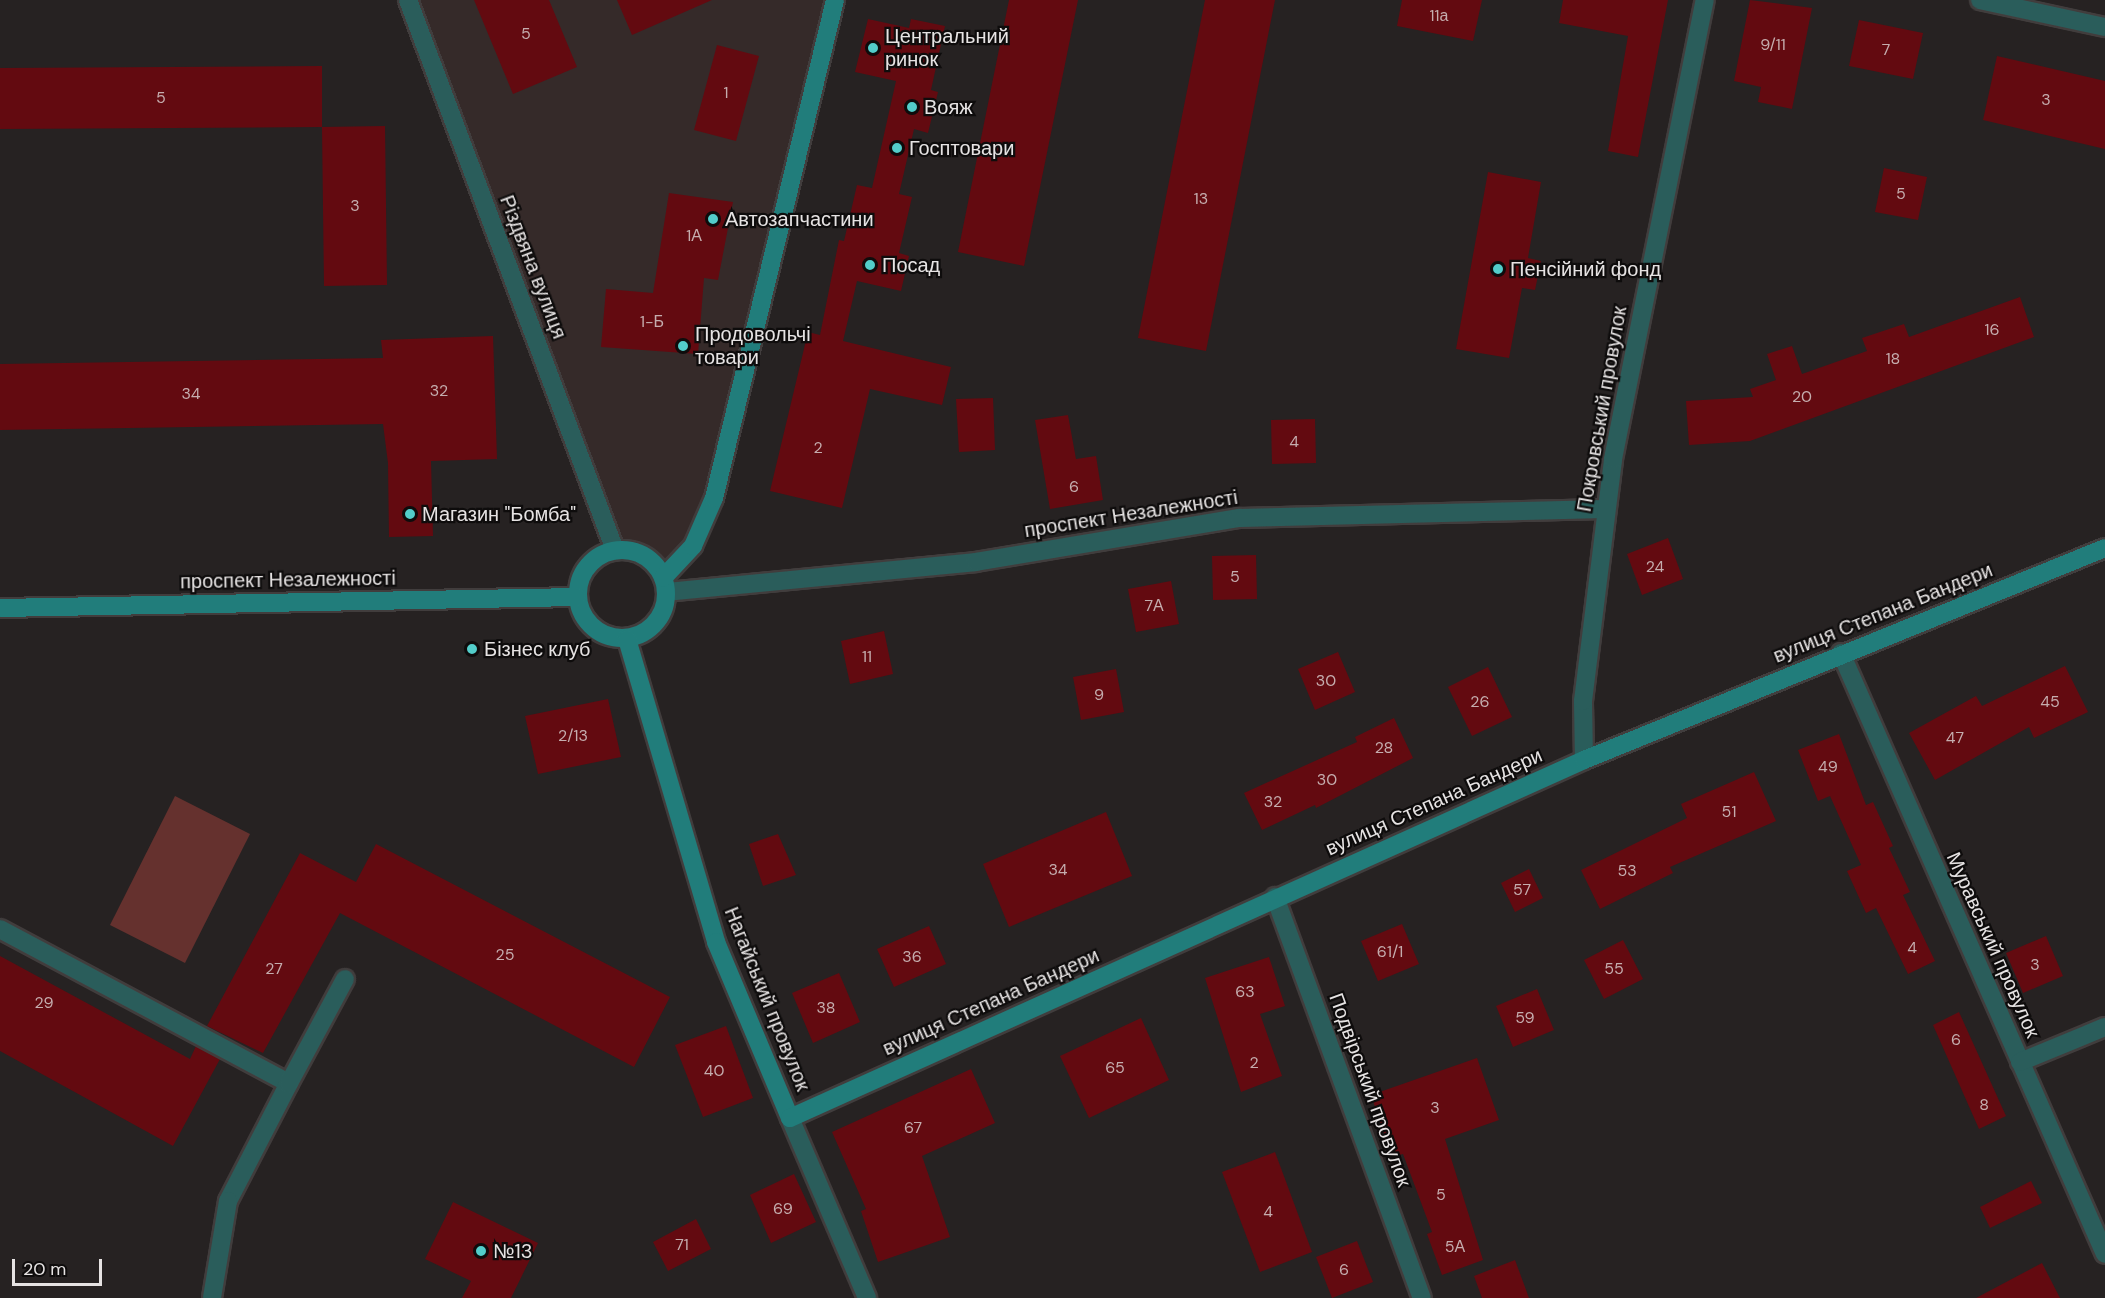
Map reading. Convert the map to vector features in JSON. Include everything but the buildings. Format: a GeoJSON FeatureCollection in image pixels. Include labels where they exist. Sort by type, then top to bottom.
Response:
{"type":"FeatureCollection","features":[{"type":"Feature","properties":{"kind":"street","name":"Різдвяна вулиця"},"geometry":{"type":"LineString","coordinates":[[408,0],[615,550]]}},
{"type":"Feature","properties":{"kind":"street"},"geometry":{"type":"LineString","coordinates":[[665,585],[648,558],[632,551],[615,550],[602,554],[583,571],[577,597],[580,611],[599,633],[627,639],[640,635],[660,617],[665,585],[693,546],[714,498],[835,0]]}},
{"type":"Feature","properties":{"kind":"street","name":"Покровський провулок"},"geometry":{"type":"LineString","coordinates":[[1584,760],[1583,701],[1605,509],[1704,0]]}},
{"type":"Feature","properties":{"kind":"street"},"geometry":{"type":"LineString","coordinates":[[1980,0],[2105,27]]}},
{"type":"Feature","properties":{"kind":"street","name":"проспект Незалежності"},"geometry":{"type":"LineString","coordinates":[[665,585],[976,562],[1239,518],[1605,509]]}},
{"type":"Feature","properties":{"kind":"street","name":"вулиця Степана Бандери"},"geometry":{"type":"LineString","coordinates":[[790,1118],[1275,897],[1584,760],[1841,653],[2105,548]]}},
{"type":"Feature","properties":{"kind":"street","name":"проспект Незалежності"},"geometry":{"type":"LineString","coordinates":[[0,608],[577,597]]}},
{"type":"Feature","properties":{"kind":"street","name":"Нагайський провулок"},"geometry":{"type":"LineString","coordinates":[[627,639],[716,942],[867,1298]]}},
{"type":"Feature","properties":{"kind":"street","name":"Муравський провулок"},"geometry":{"type":"LineString","coordinates":[[1841,653],[2105,1254]]}},
{"type":"Feature","properties":{"kind":"street","name":"Подвірський провулок"},"geometry":{"type":"LineString","coordinates":[[1275,897],[1422,1298]]}},
{"type":"Feature","properties":{"kind":"street"},"geometry":{"type":"LineString","coordinates":[[0,929],[289,1083]]}},
{"type":"Feature","properties":{"kind":"street"},"geometry":{"type":"LineString","coordinates":[[212,1298],[228,1201],[345,979]]}},
{"type":"Feature","properties":{"kind":"street"},"geometry":{"type":"LineString","coordinates":[[2020,1062],[2105,1027]]}},
{"type":"Feature","properties":{"kind":"shaded area","name":"Центральний ринок"},"geometry":{"type":"Polygon","coordinates":[[[408,0],[835,0],[714,498],[663,578],[648,558],[626,550],[615,550],[408,0]]]}},
{"type":"Feature","properties":{"kind":"shaded area"},"geometry":{"type":"Polygon","coordinates":[[[175,796],[250,834],[185,963],[110,925],[175,796]]]}},
{"type":"Feature","properties":{"kind":"place","name":"Центральний ринок"},"geometry":{"type":"Point","coordinates":[873,48]}},
{"type":"Feature","properties":{"kind":"place","name":"Вояж"},"geometry":{"type":"Point","coordinates":[912,107]}},
{"type":"Feature","properties":{"kind":"place","name":"Госптовари"},"geometry":{"type":"Point","coordinates":[897,148]}},
{"type":"Feature","properties":{"kind":"place","name":"Автозапчастини"},"geometry":{"type":"Point","coordinates":[713,219]}},
{"type":"Feature","properties":{"kind":"place","name":"Посад"},"geometry":{"type":"Point","coordinates":[870,265]}},
{"type":"Feature","properties":{"kind":"place","name":"Пенсійний фонд"},"geometry":{"type":"Point","coordinates":[1498,269]}},
{"type":"Feature","properties":{"kind":"place","name":"Продовольчі товари"},"geometry":{"type":"Point","coordinates":[683,346]}},
{"type":"Feature","properties":{"kind":"place","name":"Магазин \"Бомба\""},"geometry":{"type":"Point","coordinates":[410,514]}},
{"type":"Feature","properties":{"kind":"place","name":"Бізнес клуб"},"geometry":{"type":"Point","coordinates":[472,649]}},
{"type":"Feature","properties":{"kind":"place","name":"№13"},"geometry":{"type":"Point","coordinates":[481,1251]}}]}
